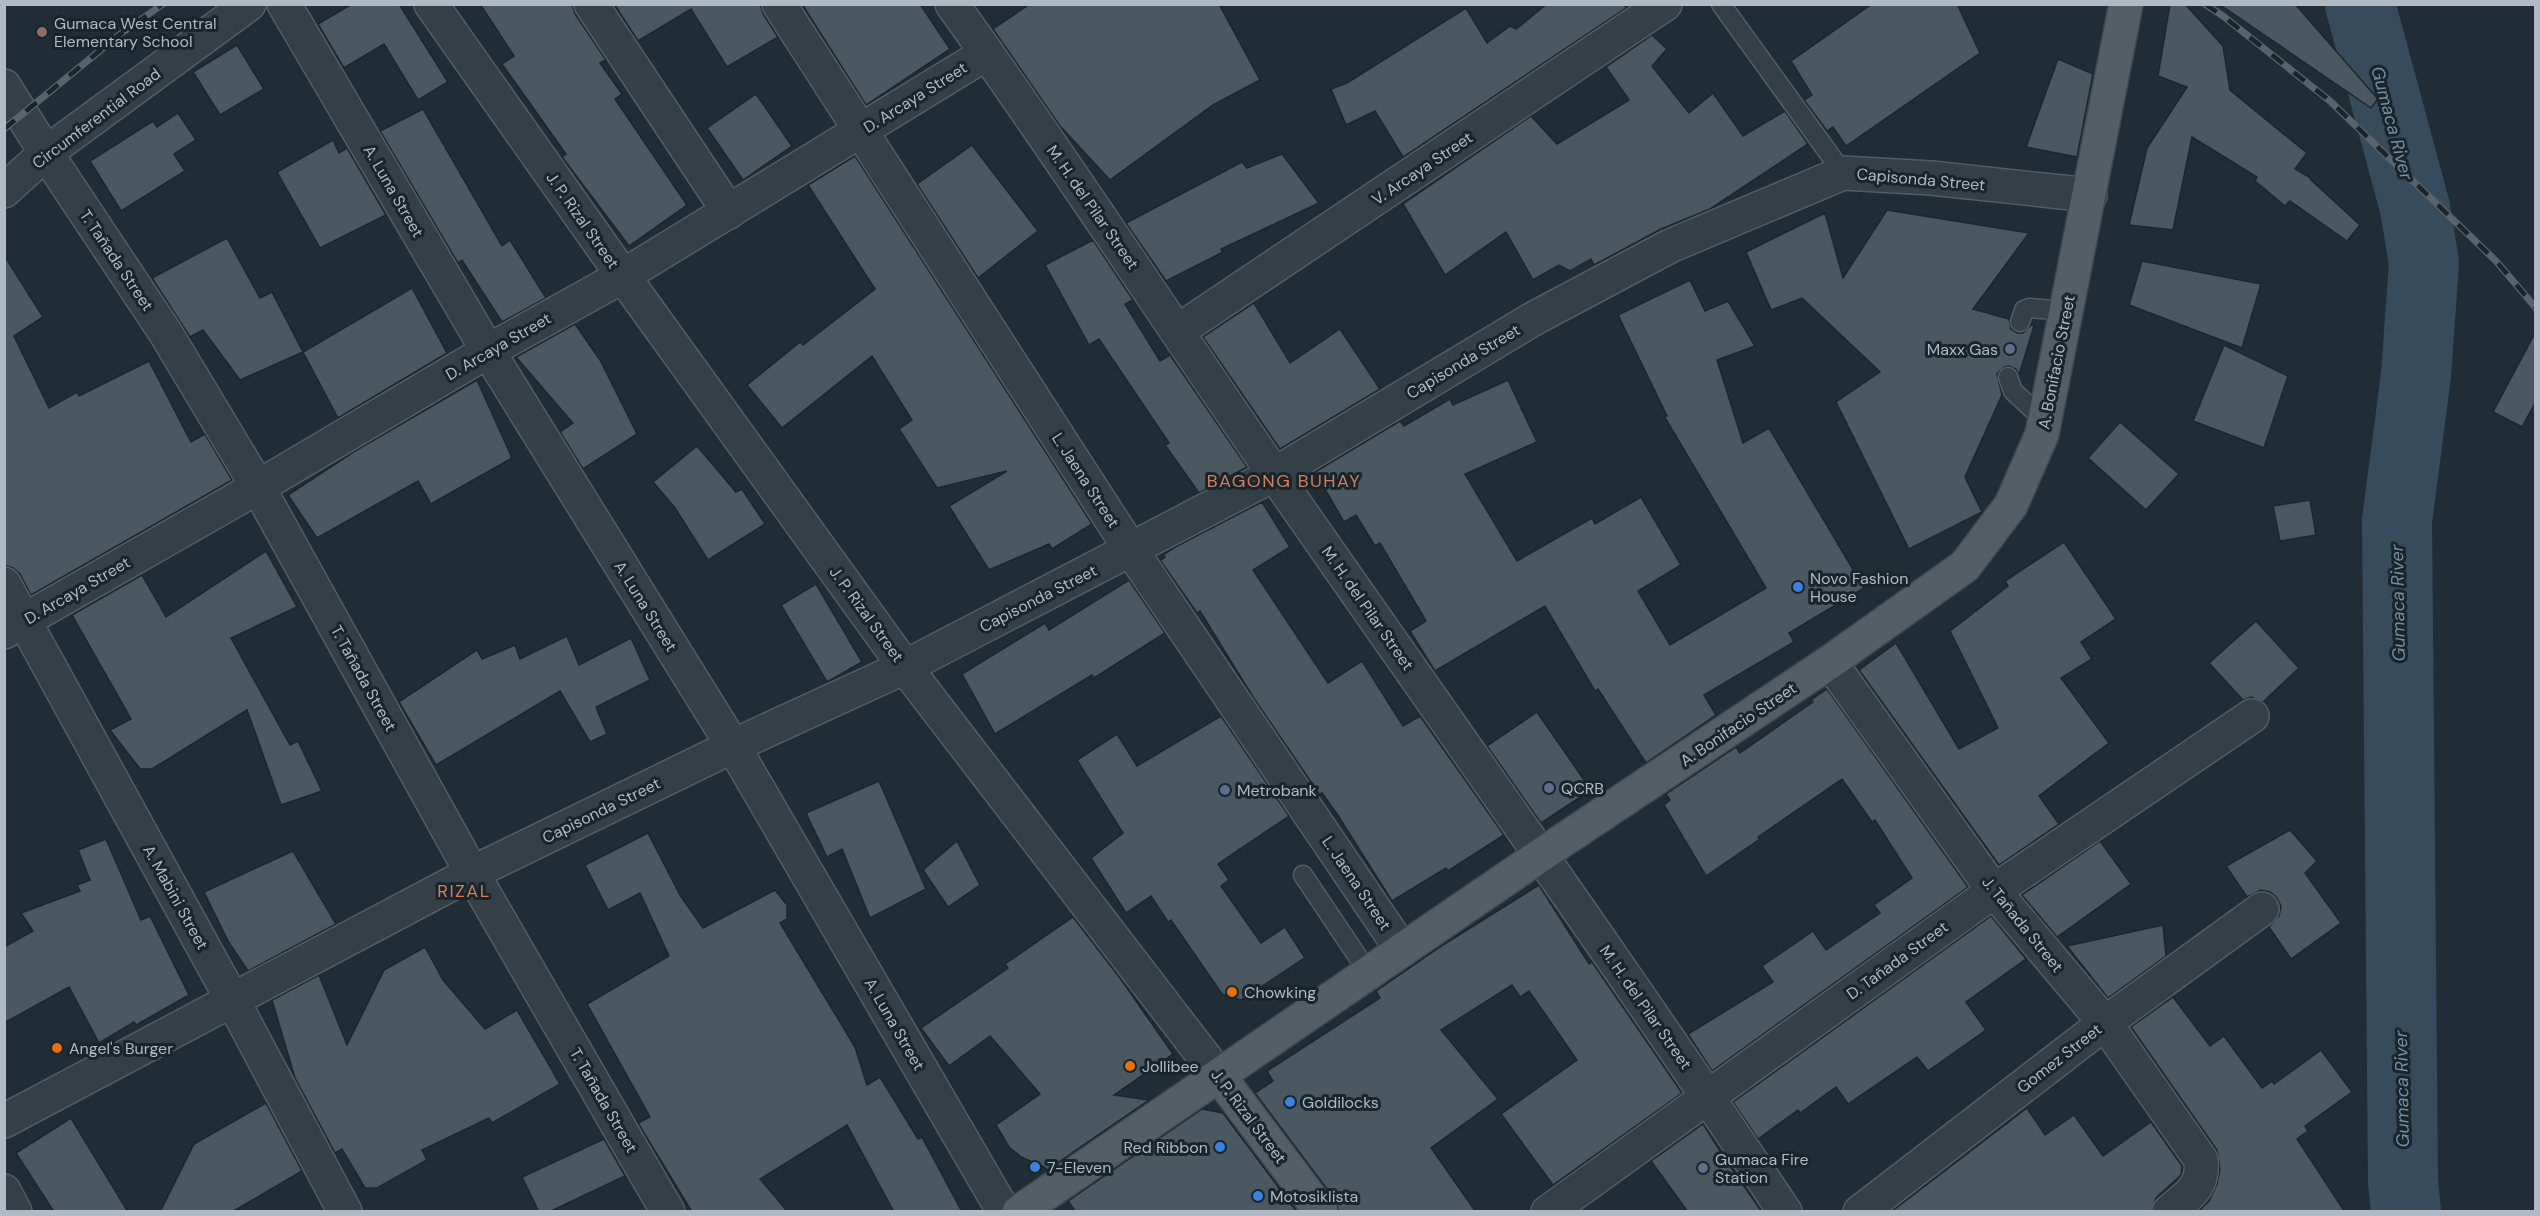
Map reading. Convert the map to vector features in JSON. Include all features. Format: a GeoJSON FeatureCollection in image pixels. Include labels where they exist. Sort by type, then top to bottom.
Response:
{"type":"FeatureCollection","features":[{"type":"Feature","properties":{"kind":"main road","name":"A. Bonifacio Street"},"geometry":{"type":"LineString","coordinates":[[1019,1212],[1368,972],[1830,662],[1965,566],[2011,505],[2042,434],[2126,4]]}},
{"type":"Feature","properties":{"kind":"main road","name":"J. P. Rizal Street"},"geometry":{"type":"LineString","coordinates":[[1219,1076],[1321,1212]]}},
{"type":"Feature","properties":{"kind":"street","name":"Circumferential Road"},"geometry":{"type":"LineString","coordinates":[[4,191],[46,153],[249,4]]}},
{"type":"Feature","properties":{"kind":"street","name":"A. Luna Street"},"geometry":{"type":"LineString","coordinates":[[284,4],[488,351],[733,746],[1004,1212]]}},
{"type":"Feature","properties":{"kind":"street","name":"J. P. Rizal Street"},"geometry":{"type":"LineString","coordinates":[[431,4],[623,276],[905,667],[1219,1076]]}},
{"type":"Feature","properties":{"kind":"street"},"geometry":{"type":"LineString","coordinates":[[591,4],[729,212]]}},
{"type":"Feature","properties":{"kind":"street","name":"L. Jaena Street"},"geometry":{"type":"LineString","coordinates":[[779,4],[1131,550],[1402,950]]}},
{"type":"Feature","properties":{"kind":"street","name":"M. H. del Pilar Street"},"geometry":{"type":"LineString","coordinates":[[952,4],[1275,474],[1708,1096],[1785,1212]]}},
{"type":"Feature","properties":{"kind":"street","name":"V. Arcaya Street"},"geometry":{"type":"LineString","coordinates":[[1178,331],[1665,4]]}},
{"type":"Feature","properties":{"kind":"street","name":"D. Arcaya Street"},"geometry":{"type":"LineString","coordinates":[[14,626],[258,487],[488,351],[623,276],[987,52]]}},
{"type":"Feature","properties":{"kind":"street","name":"T. Tañada Street"},"geometry":{"type":"LineString","coordinates":[[4,86],[165,332],[258,487],[472,873],[668,1212]]}},
{"type":"Feature","properties":{"kind":"street","name":"Capisonda Street"},"geometry":{"type":"LineString","coordinates":[[4,1121],[472,873],[733,746],[905,667],[1131,550],[1275,474],[1533,319],[1670,246],[1843,172],[1931,178],[2090,195]]}},
{"type":"Feature","properties":{"kind":"street","name":"A. Mabini Street"},"geometry":{"type":"LineString","coordinates":[[4,584],[14,626],[233,1001],[345,1212]]}},
{"type":"Feature","properties":{"kind":"street","name":"J. Tañada Street"},"geometry":{"type":"LineString","coordinates":[[1830,662],[1994,891],[2105,1023],[2201,1160],[2203,1174],[2197,1188],[2169,1212]]}},
{"type":"Feature","properties":{"kind":"street","name":"D. Tañada Street"},"geometry":{"type":"LineString","coordinates":[[1548,1212],[1994,891],[2252,716]]}},
{"type":"Feature","properties":{"kind":"street","name":"Gomez Street"},"geometry":{"type":"LineString","coordinates":[[1860,1212],[2105,1023],[2262,909]]}},
{"type":"Feature","properties":{"kind":"street"},"geometry":{"type":"LineString","coordinates":[[4,1191],[15,1212]]}},
{"type":"Feature","properties":{"kind":"lane"},"geometry":{"type":"LineString","coordinates":[[1721,4],[1843,172]]}},
{"type":"Feature","properties":{"kind":"lane"},"geometry":{"type":"LineString","coordinates":[[2020,322],[2024,310],[2029,308],[2067,311]]}},
{"type":"Feature","properties":{"kind":"lane"},"geometry":{"type":"LineString","coordinates":[[2008,377],[2013,391],[2045,421]]}},
{"type":"Feature","properties":{"kind":"lane"},"geometry":{"type":"LineString","coordinates":[[1303,875],[1368,972]]}},
{"type":"Feature","properties":{"kind":"building"},"geometry":{"type":"Polygon","coordinates":[[[352,4],[399,4],[448,82],[418,100],[384,44],[344,68],[318,24],[352,4]]]}},
{"type":"Feature","properties":{"kind":"building"},"geometry":{"type":"Polygon","coordinates":[[[480,4],[572,4],[575,14],[606,60],[600,63],[622,94],[615,99],[687,205],[629,246],[562,157],[566,154],[502,64],[514,56],[480,4]]]}},
{"type":"Feature","properties":{"kind":"building"},"geometry":{"type":"Polygon","coordinates":[[[614,4],[760,4],[763,14],[778,37],[727,67],[691,9],[638,41],[614,4]]]}},
{"type":"Feature","properties":{"kind":"building"},"geometry":{"type":"Polygon","coordinates":[[[802,4],[920,4],[950,49],[866,105],[802,4]]]}},
{"type":"Feature","properties":{"kind":"building"},"geometry":{"type":"Polygon","coordinates":[[[1030,4],[1219,4],[1260,80],[1213,105],[1110,180],[1060,126],[993,29],[1030,4]]]}},
{"type":"Feature","properties":{"kind":"building"},"geometry":{"type":"Polygon","coordinates":[[[1547,4],[1624,4],[1626,8],[1403,157],[1375,111],[1346,125],[1331,89],[1347,83],[1466,8],[1487,43],[1510,26],[1516,29],[1547,4]]]}},
{"type":"Feature","properties":{"kind":"building"},"geometry":{"type":"Polygon","coordinates":[[[1872,4],[1957,4],[1980,53],[1846,146],[1833,127],[1827,131],[1804,100],[1812,95],[1791,61],[1872,4]]]}},
{"type":"Feature","properties":{"kind":"building"},"geometry":{"type":"Polygon","coordinates":[[[2170,4],[2185,4],[2223,46],[2230,90],[2307,153],[2295,169],[2311,178],[2360,225],[2347,241],[2290,201],[2285,206],[2255,181],[2257,177],[2192,137],[2173,230],[2129,225],[2147,148],[2187,87],[2158,76],[2170,4]]]}},
{"type":"Feature","properties":{"kind":"building"},"geometry":{"type":"Polygon","coordinates":[[[2219,4],[2295,4],[2378,99],[2371,108],[2219,4]]]}},
{"type":"Feature","properties":{"kind":"building"},"geometry":{"type":"Polygon","coordinates":[[[1652,35],[1667,49],[1652,66],[1689,113],[1713,93],[1743,136],[1785,111],[1808,144],[1710,209],[1661,229],[1594,265],[1591,259],[1570,271],[1559,265],[1533,280],[1506,232],[1445,275],[1403,204],[1531,116],[1557,144],[1629,100],[1606,67],[1652,35]]]}},
{"type":"Feature","properties":{"kind":"building"},"geometry":{"type":"Polygon","coordinates":[[[237,45],[264,89],[220,115],[193,72],[237,45]]]}},
{"type":"Feature","properties":{"kind":"building"},"geometry":{"type":"Polygon","coordinates":[[[2058,59],[2093,74],[2077,157],[2026,147],[2058,59]]]}},
{"type":"Feature","properties":{"kind":"building"},"geometry":{"type":"Polygon","coordinates":[[[756,94],[792,146],[743,180],[707,128],[756,94]]]}},
{"type":"Feature","properties":{"kind":"building"},"geometry":{"type":"Polygon","coordinates":[[[423,109],[502,246],[510,240],[546,298],[502,322],[462,260],[458,263],[380,131],[423,109]]]}},
{"type":"Feature","properties":{"kind":"building"},"geometry":{"type":"Polygon","coordinates":[[[178,113],[196,140],[174,154],[185,171],[121,211],[90,161],[153,121],[157,127],[178,113]]]}},
{"type":"Feature","properties":{"kind":"building"},"geometry":{"type":"Polygon","coordinates":[[[333,140],[339,153],[347,148],[386,215],[320,248],[277,172],[333,140]]]}},
{"type":"Feature","properties":{"kind":"building"},"geometry":{"type":"Polygon","coordinates":[[[972,145],[1038,231],[978,278],[917,184],[972,145]]]}},
{"type":"Feature","properties":{"kind":"building"},"geometry":{"type":"Polygon","coordinates":[[[1282,154],[1319,203],[1221,249],[1223,252],[1166,281],[1126,223],[1242,162],[1247,168],[1282,154]]]}},
{"type":"Feature","properties":{"kind":"building"},"geometry":{"type":"Polygon","coordinates":[[[855,156],[1092,524],[1052,549],[1049,544],[989,570],[949,506],[1007,471],[937,488],[899,429],[912,420],[872,356],[782,428],[747,385],[800,342],[803,345],[875,289],[808,185],[855,156]]]}},
{"type":"Feature","properties":{"kind":"building"},"geometry":{"type":"Polygon","coordinates":[[[1887,210],[2029,233],[1973,309],[2009,319],[2011,329],[2017,333],[2023,333],[2031,325],[2034,326],[2019,375],[2016,369],[2009,366],[2004,367],[1997,374],[2002,395],[1965,477],[1982,512],[1909,549],[1836,402],[1880,372],[1802,298],[1771,310],[1746,252],[1825,213],[1843,278],[1887,210]]]}},
{"type":"Feature","properties":{"kind":"building"},"geometry":{"type":"Polygon","coordinates":[[[227,238],[260,298],[272,292],[303,352],[240,380],[203,330],[190,337],[152,278],[227,238]]]}},
{"type":"Feature","properties":{"kind":"building"},"geometry":{"type":"Polygon","coordinates":[[[1093,240],[1133,300],[1125,304],[1160,361],[1170,355],[1247,467],[1199,493],[1165,445],[1169,443],[1099,339],[1089,345],[1045,265],[1093,240]]]}},
{"type":"Feature","properties":{"kind":"building"},"geometry":{"type":"Polygon","coordinates":[[[4,255],[43,317],[14,336],[49,408],[77,392],[79,396],[149,361],[191,442],[205,434],[232,480],[31,595],[20,574],[4,565],[4,255]]]}},
{"type":"Feature","properties":{"kind":"building"},"geometry":{"type":"Polygon","coordinates":[[[2142,261],[2261,284],[2242,348],[2129,305],[2142,261]]]}},
{"type":"Feature","properties":{"kind":"building"},"geometry":{"type":"Polygon","coordinates":[[[1690,280],[1705,311],[1728,301],[1755,346],[1717,360],[1743,443],[1769,428],[1864,588],[1789,633],[1794,642],[1704,695],[1716,715],[1646,763],[1598,689],[1595,691],[1545,606],[1435,671],[1410,631],[1426,621],[1380,543],[1375,546],[1356,515],[1344,522],[1315,472],[1400,421],[1404,426],[1450,399],[1453,405],[1508,380],[1537,442],[1465,474],[1517,561],[1592,518],[1595,524],[1641,497],[1681,565],[1638,591],[1670,645],[1766,588],[1664,416],[1667,416],[1618,315],[1690,280]]]}},
{"type":"Feature","properties":{"kind":"building"},"geometry":{"type":"Polygon","coordinates":[[[412,288],[447,353],[338,418],[303,352],[412,288]]]}},
{"type":"Feature","properties":{"kind":"building"},"geometry":{"type":"Polygon","coordinates":[[[1254,303],[1290,363],[1340,329],[1380,389],[1280,449],[1203,337],[1254,303]]]}},
{"type":"Feature","properties":{"kind":"building"},"geometry":{"type":"Polygon","coordinates":[[[575,324],[600,360],[637,434],[583,469],[560,432],[573,423],[516,357],[575,324]]]}},
{"type":"Feature","properties":{"kind":"building"},"geometry":{"type":"Polygon","coordinates":[[[2535,333],[2535,403],[2522,427],[2493,412],[2535,333]]]}},
{"type":"Feature","properties":{"kind":"building"},"geometry":{"type":"Polygon","coordinates":[[[2224,345],[2288,376],[2264,448],[2193,421],[2224,345]]]}},
{"type":"Feature","properties":{"kind":"building"},"geometry":{"type":"Polygon","coordinates":[[[477,380],[512,458],[431,504],[418,481],[317,538],[288,495],[355,451],[477,380]]]}},
{"type":"Feature","properties":{"kind":"building"},"geometry":{"type":"Polygon","coordinates":[[[2120,422],[2179,474],[2146,510],[2088,458],[2120,422]]]}},
{"type":"Feature","properties":{"kind":"building"},"geometry":{"type":"Polygon","coordinates":[[[697,446],[736,492],[742,489],[765,524],[708,560],[675,508],[653,482],[697,446]]]}},
{"type":"Feature","properties":{"kind":"building"},"geometry":{"type":"Polygon","coordinates":[[[2310,500],[2316,535],[2280,541],[2273,506],[2310,500]]]}},
{"type":"Feature","properties":{"kind":"building"},"geometry":{"type":"Polygon","coordinates":[[[1262,502],[1290,547],[1253,570],[1328,683],[1362,661],[1403,726],[1420,716],[1504,835],[1448,871],[1446,868],[1392,901],[1337,814],[1322,793],[1320,795],[1253,697],[1200,611],[1197,613],[1160,560],[1165,557],[1163,555],[1177,546],[1262,502]]]}},
{"type":"Feature","properties":{"kind":"building"},"geometry":{"type":"Polygon","coordinates":[[[2064,542],[2116,619],[2081,642],[2092,659],[2061,678],[2109,743],[2039,796],[2059,824],[1999,865],[1859,670],[1896,643],[1959,749],[1998,728],[1950,631],[2008,586],[2005,581],[2064,542]]]}},
{"type":"Feature","properties":{"kind":"building"},"geometry":{"type":"Polygon","coordinates":[[[266,551],[297,607],[231,638],[290,745],[298,741],[322,791],[281,805],[247,710],[152,769],[140,769],[110,730],[131,719],[72,615],[142,575],[166,617],[266,551]]]}},
{"type":"Feature","properties":{"kind":"building"},"geometry":{"type":"Polygon","coordinates":[[[1129,580],[1165,633],[1094,678],[1092,675],[995,734],[962,674],[1045,623],[1049,630],[1129,580]]]}},
{"type":"Feature","properties":{"kind":"building"},"geometry":{"type":"Polygon","coordinates":[[[816,584],[862,662],[827,682],[781,605],[816,584]]]}},
{"type":"Feature","properties":{"kind":"building"},"geometry":{"type":"Polygon","coordinates":[[[2256,621],[2299,668],[2263,702],[2251,697],[2243,700],[2209,663],[2256,621]]]}},
{"type":"Feature","properties":{"kind":"building"},"geometry":{"type":"Polygon","coordinates":[[[567,636],[579,665],[631,638],[650,680],[596,707],[607,734],[590,742],[560,691],[436,765],[399,702],[477,650],[482,659],[515,645],[520,659],[567,636]]]}},
{"type":"Feature","properties":{"kind":"building"},"geometry":{"type":"Polygon","coordinates":[[[1827,689],[1968,887],[1712,1071],[1688,1034],[1773,982],[1762,966],[1813,931],[1826,950],[1880,913],[1874,905],[1912,878],[1875,820],[1872,822],[1842,779],[1706,876],[1664,805],[1670,800],[1666,794],[1736,747],[1740,753],[1813,702],[1811,700],[1827,689]]]}},
{"type":"Feature","properties":{"kind":"building"},"geometry":{"type":"Polygon","coordinates":[[[1537,712],[1591,790],[1541,823],[1487,746],[1537,712]]]}},
{"type":"Feature","properties":{"kind":"building"},"geometry":{"type":"Polygon","coordinates":[[[1221,716],[1289,816],[1218,864],[1229,880],[1221,886],[1261,943],[1285,927],[1305,958],[1241,1000],[1222,994],[1171,920],[1168,922],[1151,896],[1126,913],[1091,858],[1123,833],[1077,760],[1117,734],[1137,766],[1221,716]]]}},
{"type":"Feature","properties":{"kind":"building"},"geometry":{"type":"Polygon","coordinates":[[[879,781],[926,889],[870,918],[842,849],[827,857],[806,813],[879,781]]]}},
{"type":"Feature","properties":{"kind":"building"},"geometry":{"type":"Polygon","coordinates":[[[2290,830],[2317,861],[2305,873],[2341,923],[2291,959],[2269,927],[2279,916],[2281,906],[2277,898],[2270,892],[2261,890],[2247,897],[2226,866],[2290,830]]]}},
{"type":"Feature","properties":{"kind":"building"},"geometry":{"type":"Polygon","coordinates":[[[648,833],[680,895],[703,928],[775,890],[787,905],[787,919],[780,923],[855,1047],[867,1085],[880,1077],[918,1139],[922,1137],[962,1212],[894,1212],[847,1125],[760,1179],[788,1212],[692,1212],[638,1123],[650,1117],[587,1004],[669,956],[640,893],[608,910],[585,865],[648,833]]]}},
{"type":"Feature","properties":{"kind":"building"},"geometry":{"type":"Polygon","coordinates":[[[106,839],[141,920],[150,916],[189,995],[136,1025],[134,1022],[99,1043],[69,987],[4,1023],[4,947],[33,931],[21,913],[80,891],[77,885],[90,880],[78,850],[106,839]]]}},
{"type":"Feature","properties":{"kind":"building"},"geometry":{"type":"Polygon","coordinates":[[[957,841],[980,885],[948,907],[923,870],[957,841]]]}},
{"type":"Feature","properties":{"kind":"building"},"geometry":{"type":"Polygon","coordinates":[[[2100,841],[2131,884],[2057,937],[2022,895],[2100,841]]]}},
{"type":"Feature","properties":{"kind":"building"},"geometry":{"type":"Polygon","coordinates":[[[293,851],[336,924],[248,971],[228,941],[204,892],[293,851]]]}},
{"type":"Feature","properties":{"kind":"building"},"geometry":{"type":"Polygon","coordinates":[[[1539,885],[1589,964],[1592,962],[1682,1093],[1553,1185],[1501,1114],[1577,1060],[1529,991],[1520,997],[1512,985],[1441,1030],[1498,1099],[1431,1148],[1476,1212],[1339,1212],[1336,1201],[1255,1093],[1273,1081],[1267,1071],[1380,998],[1376,991],[1443,945],[1539,885]]]}},
{"type":"Feature","properties":{"kind":"building"},"geometry":{"type":"Polygon","coordinates":[[[1991,916],[2026,959],[1966,1002],[1986,1030],[1928,1071],[1917,1057],[1848,1104],[1836,1087],[1800,1113],[1798,1110],[1758,1139],[1733,1102],[1991,916]]]}},
{"type":"Feature","properties":{"kind":"building"},"geometry":{"type":"Polygon","coordinates":[[[1073,917],[1120,978],[1173,1054],[1114,1095],[1149,1100],[1047,1170],[1021,1157],[1009,1147],[996,1125],[1040,1094],[990,1036],[949,1066],[921,1028],[1008,968],[1005,964],[1073,917]]]}},
{"type":"Feature","properties":{"kind":"building"},"geometry":{"type":"Polygon","coordinates":[[[2163,925],[2166,956],[2108,998],[2067,946],[2163,925]]]}},
{"type":"Feature","properties":{"kind":"building"},"geometry":{"type":"Polygon","coordinates":[[[425,947],[443,980],[485,1029],[517,1010],[560,1084],[492,1123],[489,1118],[422,1150],[427,1160],[377,1188],[365,1188],[342,1149],[335,1153],[295,1078],[272,1000],[319,975],[347,1045],[384,970],[425,947]]]}},
{"type":"Feature","properties":{"kind":"building"},"geometry":{"type":"Polygon","coordinates":[[[2173,997],[2210,1046],[2224,1036],[2262,1088],[2272,1081],[2274,1084],[2321,1050],[2352,1092],[2305,1126],[2308,1131],[2297,1139],[2345,1212],[2198,1212],[2209,1201],[2217,1184],[2220,1169],[2217,1150],[2131,1027],[2173,997]]]}},
{"type":"Feature","properties":{"kind":"building"},"geometry":{"type":"Polygon","coordinates":[[[266,1103],[302,1171],[232,1212],[160,1212],[194,1144],[266,1103]]]}},
{"type":"Feature","properties":{"kind":"building"},"geometry":{"type":"Polygon","coordinates":[[[2027,1108],[2045,1135],[2074,1115],[2103,1156],[2151,1122],[2182,1166],[2181,1175],[2156,1198],[2151,1212],[1891,1212],[2027,1108]]]}},
{"type":"Feature","properties":{"kind":"building"},"geometry":{"type":"Polygon","coordinates":[[[1202,1109],[1223,1113],[1297,1212],[1076,1212],[1068,1201],[1202,1109]]]}},
{"type":"Feature","properties":{"kind":"building"},"geometry":{"type":"Polygon","coordinates":[[[71,1118],[128,1212],[54,1212],[16,1153],[71,1118]]]}},
{"type":"Feature","properties":{"kind":"building"},"geometry":{"type":"Polygon","coordinates":[[[1703,1124],[1762,1212],[1688,1212],[1651,1161],[1703,1124]]]}},
{"type":"Feature","properties":{"kind":"building"},"geometry":{"type":"Polygon","coordinates":[[[604,1139],[625,1176],[549,1212],[539,1212],[522,1177],[604,1139]]]}},
{"type":"Feature","properties":{"kind":"waterway","name":"Gumaca River"},"geometry":{"type":"LineString","coordinates":[[2360,4],[2415,208],[2424,263],[2416,375],[2397,521],[2403,1181],[2406,1212]]}},
{"type":"Feature","properties":{"kind":"railway"},"geometry":{"type":"LineString","coordinates":[[4,129],[119,35],[163,4]]}},
{"type":"Feature","properties":{"kind":"railway"},"geometry":{"type":"LineString","coordinates":[[2205,4],[2330,101],[2496,261],[2536,308]]}},
{"type":"Feature","properties":{"kind":"place","name":"Gumaca West Central Elementary School"},"geometry":{"type":"Point","coordinates":[42,32]}},
{"type":"Feature","properties":{"kind":"place","name":"Maxx Gas"},"geometry":{"type":"Point","coordinates":[2010,349]}},
{"type":"Feature","properties":{"kind":"place","name":"Novo Fashion House"},"geometry":{"type":"Point","coordinates":[1798,587]}},
{"type":"Feature","properties":{"kind":"place","name":"QCRB"},"geometry":{"type":"Point","coordinates":[1549,788]}},
{"type":"Feature","properties":{"kind":"place","name":"Metrobank"},"geometry":{"type":"Point","coordinates":[1225,790]}},
{"type":"Feature","properties":{"kind":"place","name":"Chowking"},"geometry":{"type":"Point","coordinates":[1232,992]}},
{"type":"Feature","properties":{"kind":"place","name":"Angel's Burger"},"geometry":{"type":"Point","coordinates":[57,1048]}},
{"type":"Feature","properties":{"kind":"place","name":"Jollibee"},"geometry":{"type":"Point","coordinates":[1130,1066]}},
{"type":"Feature","properties":{"kind":"place","name":"Goldilocks"},"geometry":{"type":"Point","coordinates":[1290,1102]}},
{"type":"Feature","properties":{"kind":"place","name":"Red Ribbon"},"geometry":{"type":"Point","coordinates":[1220,1147]}},
{"type":"Feature","properties":{"kind":"place","name":"7-Eleven"},"geometry":{"type":"Point","coordinates":[1035,1167]}},
{"type":"Feature","properties":{"kind":"place","name":"Gumaca Fire Station"},"geometry":{"type":"Point","coordinates":[1703,1168]}},
{"type":"Feature","properties":{"kind":"place","name":"Motosiklista"},"geometry":{"type":"Point","coordinates":[1258,1196]}},
{"type":"Feature","properties":{"kind":"district","name":"BAGONG BUHAY"},"geometry":{"type":"Point","coordinates":[1284,481]}},
{"type":"Feature","properties":{"kind":"district","name":"RIZAL"},"geometry":{"type":"Point","coordinates":[464,891]}}]}
